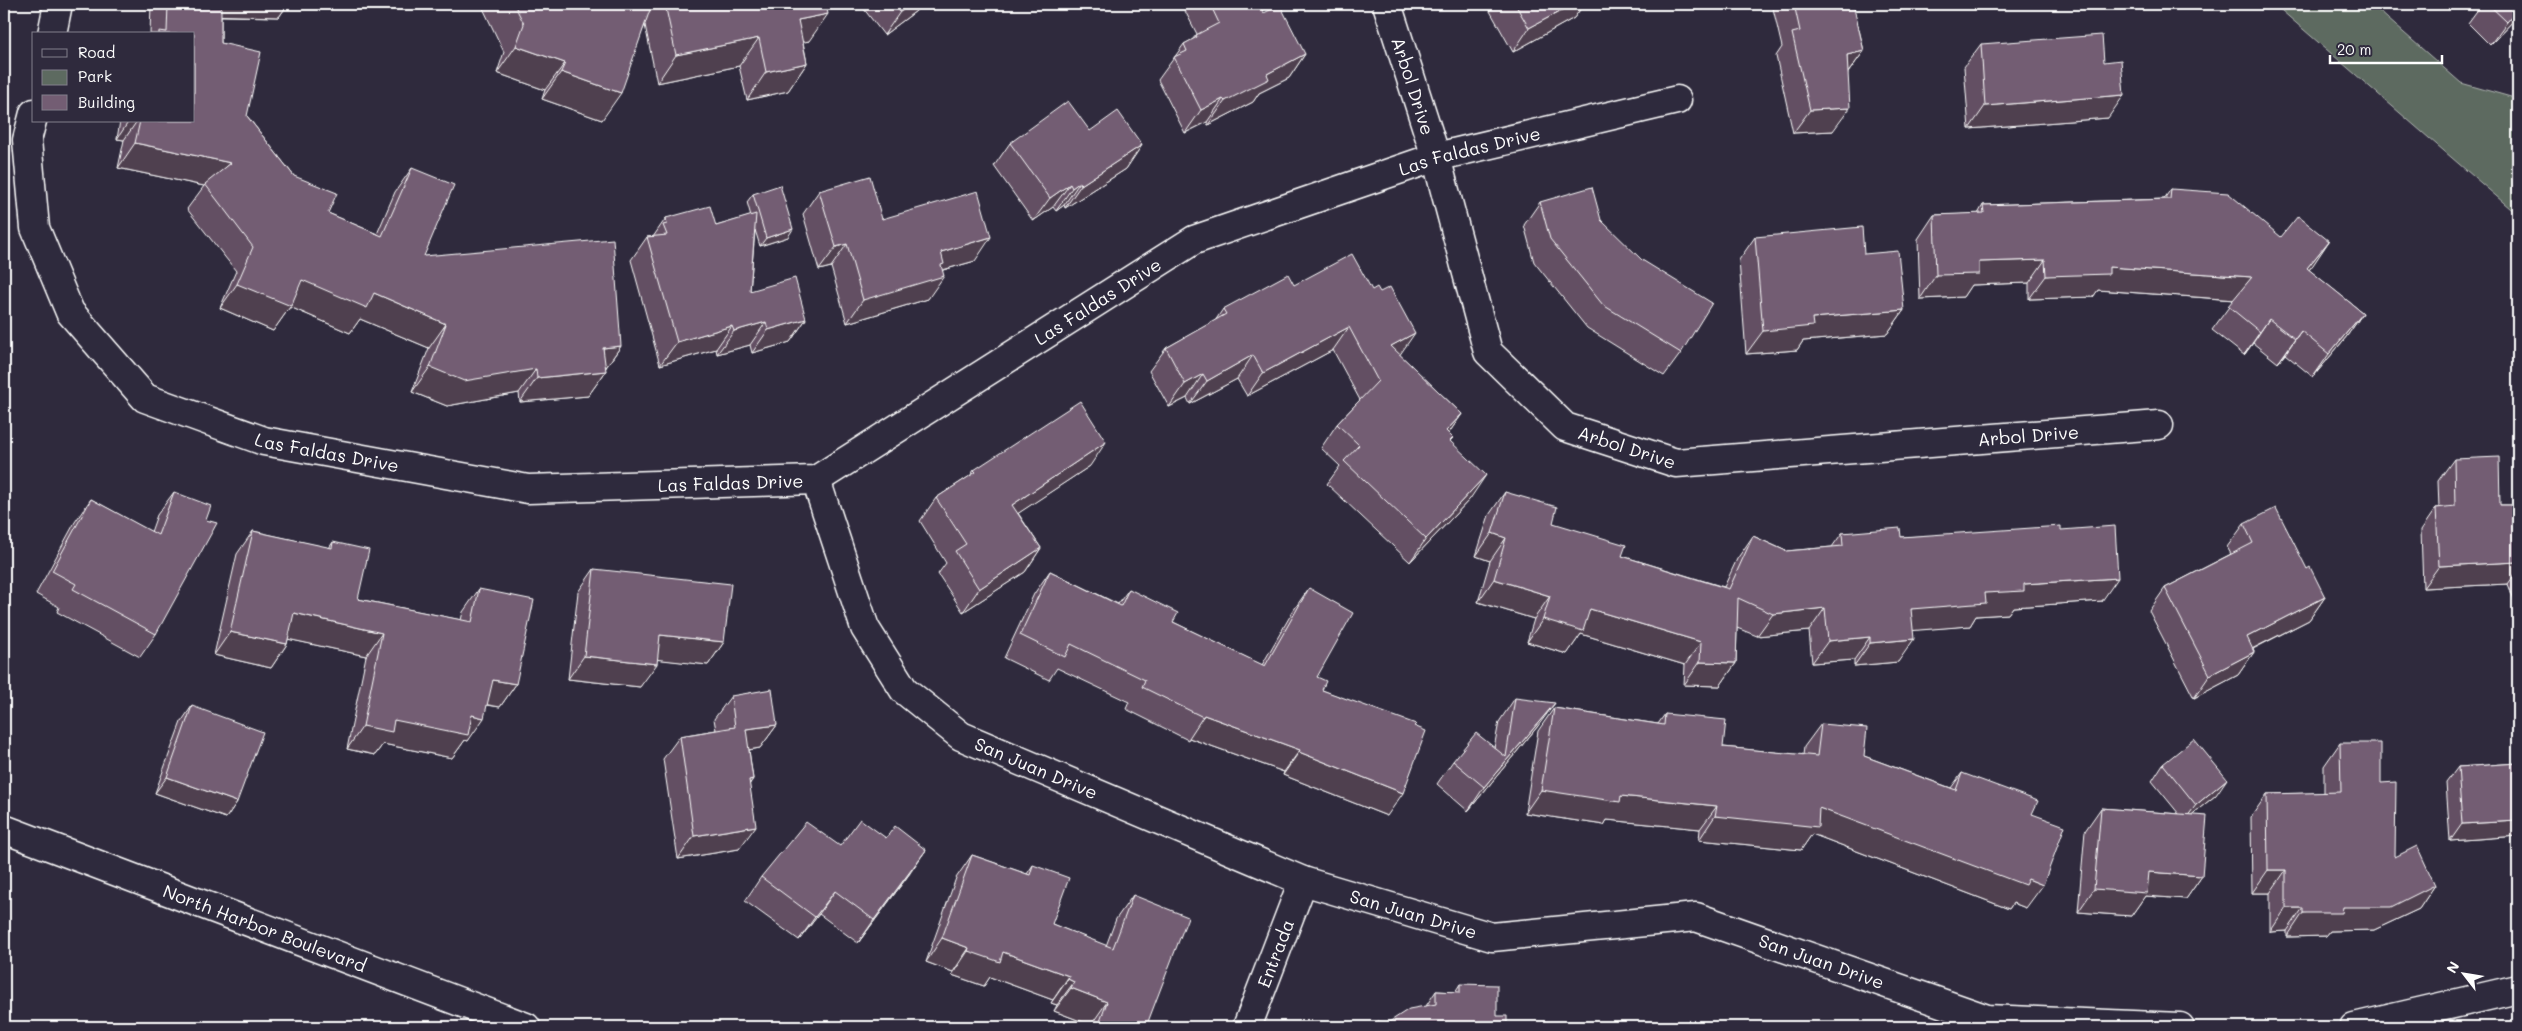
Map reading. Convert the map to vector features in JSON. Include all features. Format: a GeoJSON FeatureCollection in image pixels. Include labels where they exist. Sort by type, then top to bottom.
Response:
{"type":"FeatureCollection","features":[{"type":"Feature","properties":{"kind":"street"},"geometry":{"type":"LineString","coordinates":[[52,32],[58,4]]}},
{"type":"Feature","properties":{"kind":"street","name":"Arbol Drive"},"geometry":{"type":"LineString","coordinates":[[1388,4],[1436,157],[1488,352],[1565,427],[1676,463],[2159,425]]}},
{"type":"Feature","properties":{"kind":"street","name":"Las Faldas Drive"},"geometry":{"type":"LineString","coordinates":[[32,122],[28,140],[35,228],[70,312],[145,398],[264,441],[528,489],[816,480],[1194,240],[1436,157],[1677,100]]}},
{"type":"Feature","properties":{"kind":"street","name":"San Juan Drive"},"geometry":{"type":"LineString","coordinates":[[816,480],[865,628],[904,690],[961,736],[1303,881],[1492,937],[1696,917],[1987,1018],[2180,1027]]}},
{"type":"Feature","properties":{"kind":"street","name":"North Harbor Boulevard"},"geometry":{"type":"LineString","coordinates":[[4,829],[526,1027]]}},
{"type":"Feature","properties":{"kind":"street","name":"Entrada"},"geometry":{"type":"LineString","coordinates":[[1247,1027],[1303,881]]}},
{"type":"Feature","properties":{"kind":"street"},"geometry":{"type":"LineString","coordinates":[[2354,1027],[2518,989]]}},
{"type":"Feature","properties":{"kind":"green space"},"geometry":{"type":"Polygon","coordinates":[[[2274,4],[2371,4],[2461,83],[2518,99],[2518,215],[2274,4]]]}},
{"type":"Feature","properties":{"kind":"building"},"geometry":{"type":"Polygon","coordinates":[[[168,4],[221,4],[221,43],[261,52],[247,116],[294,176],[337,193],[328,213],[382,236],[412,168],[454,185],[424,256],[613,239],[621,346],[603,348],[606,371],[537,378],[536,369],[464,381],[430,367],[446,324],[374,293],[367,308],[302,280],[291,306],[237,284],[253,247],[205,184],[231,163],[135,143],[140,122],[195,122],[195,32],[167,32],[168,4]]]}},
{"type":"Feature","properties":{"kind":"building"},"geometry":{"type":"Polygon","coordinates":[[[514,4],[652,4],[621,93],[561,72],[565,63],[516,46],[524,24],[514,4]]]}},
{"type":"Feature","properties":{"kind":"building"},"geometry":{"type":"Polygon","coordinates":[[[665,4],[826,4],[828,14],[798,20],[807,63],[766,72],[759,38],[676,55],[665,4]]]}},
{"type":"Feature","properties":{"kind":"building"},"geometry":{"type":"Polygon","coordinates":[[[894,4],[911,4],[900,12],[894,4]]]}},
{"type":"Feature","properties":{"kind":"building"},"geometry":{"type":"Polygon","coordinates":[[[1210,4],[1259,4],[1264,13],[1280,5],[1305,54],[1267,74],[1269,79],[1225,101],[1223,99],[1201,110],[1174,57],[1187,51],[1184,44],[1197,37],[1196,35],[1219,23],[1210,4]]]}},
{"type":"Feature","properties":{"kind":"building"},"geometry":{"type":"Polygon","coordinates":[[[1515,4],[1574,4],[1529,28],[1515,4]]]}},
{"type":"Feature","properties":{"kind":"building"},"geometry":{"type":"Polygon","coordinates":[[[1794,4],[1853,4],[1864,51],[1847,55],[1850,108],[1810,110],[1792,33],[1800,31],[1794,4]]]}},
{"type":"Feature","properties":{"kind":"building"},"geometry":{"type":"Polygon","coordinates":[[[2488,4],[2518,4],[2518,9],[2507,22],[2488,4]]]}},
{"type":"Feature","properties":{"kind":"building"},"geometry":{"type":"Polygon","coordinates":[[[2102,35],[2104,62],[2121,60],[2124,95],[1985,106],[1981,44],[2102,35]]]}},
{"type":"Feature","properties":{"kind":"building"},"geometry":{"type":"Polygon","coordinates":[[[1068,101],[1090,131],[1118,111],[1142,145],[1081,185],[1080,182],[1072,188],[1070,184],[1050,198],[1010,143],[1068,101]]]}},
{"type":"Feature","properties":{"kind":"building"},"geometry":{"type":"Polygon","coordinates":[[[870,176],[882,219],[978,191],[991,237],[941,252],[944,264],[941,265],[944,276],[863,300],[847,244],[836,247],[819,191],[870,176]]]}},
{"type":"Feature","properties":{"kind":"building"},"geometry":{"type":"Polygon","coordinates":[[[780,185],[793,229],[766,238],[753,194],[780,185]]]}},
{"type":"Feature","properties":{"kind":"building"},"geometry":{"type":"Polygon","coordinates":[[[1592,187],[1601,220],[1642,260],[1712,303],[1681,353],[1603,305],[1550,239],[1540,202],[1592,187]]]}},
{"type":"Feature","properties":{"kind":"building"},"geometry":{"type":"Polygon","coordinates":[[[2171,189],[2228,193],[2281,237],[2298,216],[2329,241],[2307,268],[2363,313],[2329,354],[2301,331],[2295,339],[2269,319],[2260,332],[2228,306],[2252,277],[2109,267],[2109,274],[2046,276],[2045,260],[1979,262],[1979,274],[1936,275],[1934,215],[1984,213],[1983,205],[2170,199],[2171,189]]]}},
{"type":"Feature","properties":{"kind":"building"},"geometry":{"type":"Polygon","coordinates":[[[710,206],[716,226],[756,214],[750,291],[795,278],[806,319],[768,330],[766,322],[734,331],[732,326],[677,342],[647,237],[667,235],[663,225],[667,224],[666,218],[710,206]]]}},
{"type":"Feature","properties":{"kind":"building"},"geometry":{"type":"Polygon","coordinates":[[[1862,227],[1864,254],[1898,251],[1904,310],[1812,318],[1813,326],[1763,331],[1755,237],[1862,227]]]}},
{"type":"Feature","properties":{"kind":"building"},"geometry":{"type":"Polygon","coordinates":[[[1352,254],[1372,290],[1377,287],[1380,292],[1390,287],[1415,333],[1391,346],[1462,414],[1446,431],[1453,438],[1450,441],[1486,475],[1426,539],[1344,461],[1359,445],[1337,424],[1378,381],[1349,327],[1263,373],[1253,355],[1207,381],[1203,374],[1185,384],[1166,348],[1226,314],[1223,309],[1288,274],[1294,285],[1352,254]]]}},
{"type":"Feature","properties":{"kind":"building"},"geometry":{"type":"Polygon","coordinates":[[[1080,401],[1106,442],[1012,505],[1041,548],[979,589],[955,551],[966,544],[936,498],[976,472],[974,470],[1080,401]]]}},
{"type":"Feature","properties":{"kind":"building"},"geometry":{"type":"Polygon","coordinates":[[[2499,457],[2500,505],[2518,505],[2518,562],[2439,566],[2436,508],[2455,506],[2454,459],[2499,457]]]}},
{"type":"Feature","properties":{"kind":"building"},"geometry":{"type":"Polygon","coordinates":[[[174,492],[211,506],[206,520],[217,523],[156,634],[73,589],[76,584],[52,571],[91,499],[158,535],[174,492]]]}},
{"type":"Feature","properties":{"kind":"building"},"geometry":{"type":"Polygon","coordinates":[[[1505,492],[1557,507],[1553,523],[1626,545],[1622,556],[1729,589],[1753,536],[1786,551],[1843,546],[1842,533],[1900,528],[1901,537],[2061,526],[2061,530],[2115,526],[2118,578],[2024,584],[2024,591],[1985,593],[1986,603],[1911,609],[1914,639],[1870,643],[1870,637],[1828,641],[1825,608],[1773,614],[1738,598],[1736,663],[1700,662],[1701,642],[1590,609],[1583,631],[1543,619],[1550,596],[1494,579],[1506,538],[1492,533],[1505,492]]]}},
{"type":"Feature","properties":{"kind":"building"},"geometry":{"type":"Polygon","coordinates":[[[2276,508],[2307,569],[2310,567],[2325,597],[2247,637],[2254,652],[2210,675],[2165,588],[2253,543],[2244,524],[2276,508]]]}},
{"type":"Feature","properties":{"kind":"building"},"geometry":{"type":"Polygon","coordinates":[[[253,531],[332,548],[333,542],[369,550],[358,599],[472,622],[479,589],[534,600],[516,684],[493,680],[484,718],[472,715],[468,735],[394,720],[392,732],[363,726],[382,633],[294,613],[287,644],[230,632],[253,531]]]}},
{"type":"Feature","properties":{"kind":"building"},"geometry":{"type":"Polygon","coordinates":[[[594,569],[731,584],[724,642],[660,635],[657,664],[584,656],[594,569]]]}},
{"type":"Feature","properties":{"kind":"building"},"geometry":{"type":"Polygon","coordinates":[[[1050,571],[1121,606],[1129,589],[1178,613],[1173,622],[1265,666],[1309,588],[1353,613],[1317,677],[1326,681],[1322,690],[1416,724],[1414,726],[1426,731],[1403,793],[1299,752],[1300,750],[1204,715],[1203,717],[1142,687],[1145,680],[1071,644],[1065,657],[1020,635],[1050,571]]]}},
{"type":"Feature","properties":{"kind":"building"},"geometry":{"type":"Polygon","coordinates":[[[772,689],[777,725],[746,729],[753,779],[749,780],[756,826],[694,836],[680,736],[735,727],[731,696],[772,689]]]}},
{"type":"Feature","properties":{"kind":"building"},"geometry":{"type":"Polygon","coordinates":[[[1515,698],[1555,703],[1484,787],[1453,761],[1476,733],[1506,757],[1515,698]]]}},
{"type":"Feature","properties":{"kind":"building"},"geometry":{"type":"Polygon","coordinates":[[[192,706],[263,732],[237,802],[167,777],[192,706]]]}},
{"type":"Feature","properties":{"kind":"building"},"geometry":{"type":"Polygon","coordinates":[[[1554,708],[1664,725],[1665,714],[1726,720],[1723,747],[1817,756],[1821,724],[1867,728],[1864,756],[1956,790],[1962,773],[2038,801],[2032,814],[2065,826],[2043,885],[2028,879],[2025,885],[1819,808],[1818,827],[1715,816],[1717,806],[1621,796],[1620,802],[1541,790],[1554,708]]]}},
{"type":"Feature","properties":{"kind":"building"},"geometry":{"type":"Polygon","coordinates":[[[2194,739],[2227,779],[2196,805],[2163,764],[2194,739]]]}},
{"type":"Feature","properties":{"kind":"building"},"geometry":{"type":"Polygon","coordinates":[[[2340,743],[2381,743],[2381,783],[2396,782],[2395,857],[2417,846],[2435,885],[2391,907],[2343,907],[2342,913],[2303,913],[2303,908],[2286,908],[2286,870],[2268,870],[2267,794],[2341,792],[2340,743]]]}},
{"type":"Feature","properties":{"kind":"building"},"geometry":{"type":"Polygon","coordinates":[[[2518,763],[2518,821],[2462,824],[2458,767],[2518,763]]]}},
{"type":"Feature","properties":{"kind":"building"},"geometry":{"type":"Polygon","coordinates":[[[2101,808],[2207,816],[2202,876],[2149,872],[2147,893],[2094,889],[2101,808]]]}},
{"type":"Feature","properties":{"kind":"building"},"geometry":{"type":"Polygon","coordinates":[[[860,819],[886,838],[895,826],[926,850],[874,920],[835,891],[815,917],[761,877],[806,822],[840,846],[860,819]]]}},
{"type":"Feature","properties":{"kind":"building"},"geometry":{"type":"Polygon","coordinates":[[[972,855],[1030,875],[1033,865],[1069,878],[1052,924],[1113,948],[1133,895],[1188,917],[1146,1027],[1098,1027],[1107,1002],[1071,988],[1074,982],[1068,979],[1069,976],[1003,952],[1000,962],[968,951],[969,948],[942,938],[972,855]]]}},
{"type":"Feature","properties":{"kind":"building"},"geometry":{"type":"Polygon","coordinates":[[[1460,984],[1497,985],[1497,1016],[1507,1016],[1507,1027],[1376,1027],[1378,1021],[1386,1024],[1409,1009],[1436,1004],[1436,991],[1460,992],[1460,984]]]}}]}
